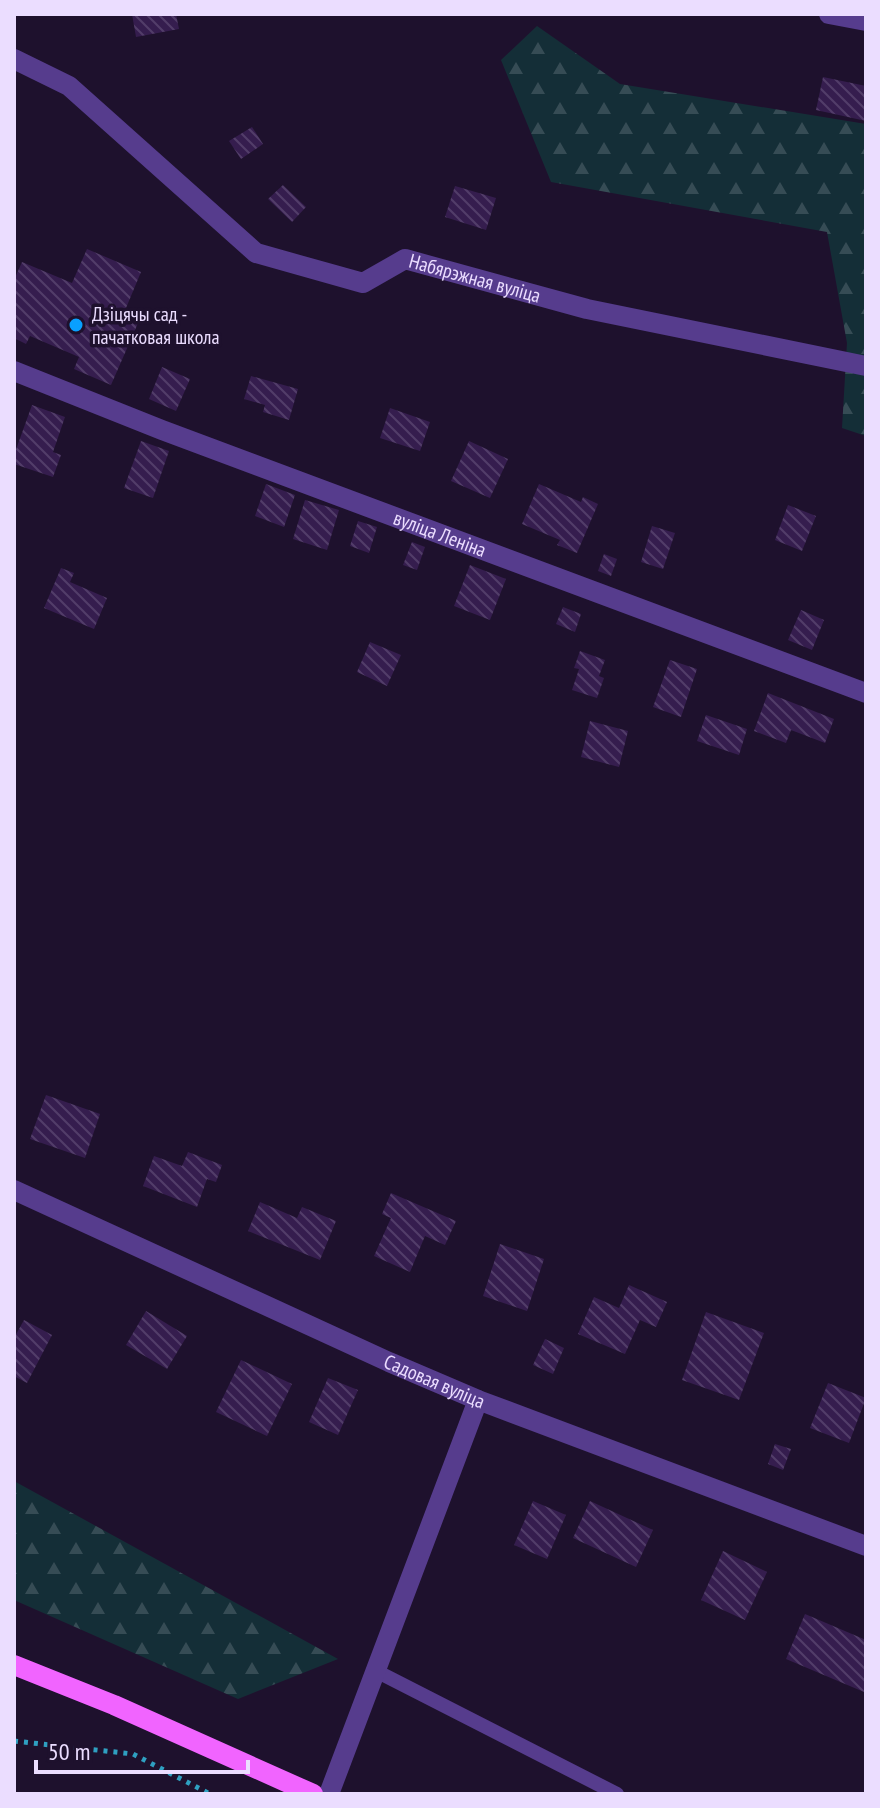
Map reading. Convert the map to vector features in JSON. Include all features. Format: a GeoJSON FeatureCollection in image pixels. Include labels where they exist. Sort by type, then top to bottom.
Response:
{"type":"FeatureCollection","features":[{"type":"Feature","properties":{"kind":"main road"},"geometry":{"type":"LineString","coordinates":[[14,1665],[114,1705],[313,1794]]}},
{"type":"Feature","properties":{"kind":"street"},"geometry":{"type":"LineString","coordinates":[[829,14],[866,21]]}},
{"type":"Feature","properties":{"kind":"street","name":"Набярэжная вуліца"},"geometry":{"type":"LineString","coordinates":[[14,59],[69,86],[256,253],[363,283],[405,259],[587,309],[866,366]]}},
{"type":"Feature","properties":{"kind":"street","name":"вуліца Леніна"},"geometry":{"type":"LineString","coordinates":[[14,371],[162,430],[866,693]]}},
{"type":"Feature","properties":{"kind":"street","name":"Садовая вуліца"},"geometry":{"type":"LineString","coordinates":[[14,1190],[478,1400],[866,1546]]}},
{"type":"Feature","properties":{"kind":"street"},"geometry":{"type":"LineString","coordinates":[[329,1794],[478,1400]]}},
{"type":"Feature","properties":{"kind":"lane"},"geometry":{"type":"LineString","coordinates":[[376,1671],[617,1794]]}},
{"type":"Feature","properties":{"kind":"path"},"geometry":{"type":"LineString","coordinates":[[14,1741],[133,1754],[210,1794]]}},
{"type":"Feature","properties":{"kind":"green space"},"geometry":{"type":"Polygon","coordinates":[[[537,26],[620,84],[866,124],[866,436],[842,428],[847,343],[827,232],[551,182],[501,60],[537,26]]]}},
{"type":"Feature","properties":{"kind":"green space"},"geometry":{"type":"Polygon","coordinates":[[[14,1481],[338,1659],[238,1699],[14,1600],[14,1481]]]}},
{"type":"Feature","properties":{"kind":"building"},"geometry":{"type":"Polygon","coordinates":[[[132,14],[176,14],[179,29],[136,37],[132,14]]]}},
{"type":"Feature","properties":{"kind":"building"},"geometry":{"type":"Polygon","coordinates":[[[823,77],[866,86],[866,121],[816,110],[823,77]]]}},
{"type":"Feature","properties":{"kind":"building"},"geometry":{"type":"Polygon","coordinates":[[[252,127],[263,144],[241,159],[229,141],[252,127]]]}},
{"type":"Feature","properties":{"kind":"building"},"geometry":{"type":"Polygon","coordinates":[[[283,185],[306,207],[292,222],[268,199],[283,185]]]}},
{"type":"Feature","properties":{"kind":"building"},"geometry":{"type":"Polygon","coordinates":[[[455,186],[496,198],[486,230],[445,217],[455,186]]]}},
{"type":"Feature","properties":{"kind":"building","name":"Дзіцячы сад - пачатковая школа"},"geometry":{"type":"Polygon","coordinates":[[[87,249],[141,272],[126,308],[142,314],[111,385],[74,369],[79,357],[30,336],[26,344],[14,338],[14,280],[22,262],[72,283],[87,249]]]}},
{"type":"Feature","properties":{"kind":"building"},"geometry":{"type":"Polygon","coordinates":[[[162,367],[190,379],[176,411],[149,399],[162,367]]]}},
{"type":"Feature","properties":{"kind":"building"},"geometry":{"type":"Polygon","coordinates":[[[251,376],[298,389],[289,420],[263,412],[265,405],[244,399],[251,376]]]}},
{"type":"Feature","properties":{"kind":"building"},"geometry":{"type":"Polygon","coordinates":[[[32,405],[65,417],[53,452],[61,455],[53,477],[14,464],[14,455],[32,405]]]}},
{"type":"Feature","properties":{"kind":"building"},"geometry":{"type":"Polygon","coordinates":[[[390,408],[430,422],[420,451],[380,438],[390,408]]]}},
{"type":"Feature","properties":{"kind":"building"},"geometry":{"type":"Polygon","coordinates":[[[141,441],[169,451],[153,498],[124,488],[141,441]]]}},
{"type":"Feature","properties":{"kind":"building"},"geometry":{"type":"Polygon","coordinates":[[[469,441],[508,459],[490,498],[451,481],[469,441]]]}},
{"type":"Feature","properties":{"kind":"building"},"geometry":{"type":"Polygon","coordinates":[[[266,484],[295,495],[284,527],[255,516],[266,484]]]}},
{"type":"Feature","properties":{"kind":"building"},"geometry":{"type":"Polygon","coordinates":[[[539,484],[581,502],[583,497],[598,504],[577,553],[557,545],[560,540],[522,524],[539,484]]]}},
{"type":"Feature","properties":{"kind":"building"},"geometry":{"type":"Polygon","coordinates":[[[305,500],[339,510],[327,550],[293,539],[305,500]]]}},
{"type":"Feature","properties":{"kind":"building"},"geometry":{"type":"Polygon","coordinates":[[[788,505],[816,516],[802,551],[775,540],[788,505]]]}},
{"type":"Feature","properties":{"kind":"building"},"geometry":{"type":"Polygon","coordinates":[[[358,521],[377,527],[369,553],[350,546],[358,521]]]}},
{"type":"Feature","properties":{"kind":"building"},"geometry":{"type":"Polygon","coordinates":[[[652,526],[675,533],[663,569],[641,562],[652,526]]]}},
{"type":"Feature","properties":{"kind":"building"},"geometry":{"type":"Polygon","coordinates":[[[412,542],[425,547],[417,570],[403,565],[412,542]]]}},
{"type":"Feature","properties":{"kind":"building"},"geometry":{"type":"Polygon","coordinates":[[[604,554],[617,559],[611,576],[598,571],[604,554]]]}},
{"type":"Feature","properties":{"kind":"building"},"geometry":{"type":"Polygon","coordinates":[[[470,565],[506,579],[490,620],[454,606],[470,565]]]}},
{"type":"Feature","properties":{"kind":"building"},"geometry":{"type":"Polygon","coordinates":[[[61,568],[74,573],[70,582],[107,598],[94,629],[44,608],[61,568]]]}},
{"type":"Feature","properties":{"kind":"building"},"geometry":{"type":"Polygon","coordinates":[[[563,607],[581,614],[575,632],[556,624],[563,607]]]}},
{"type":"Feature","properties":{"kind":"building"},"geometry":{"type":"Polygon","coordinates":[[[801,610],[824,620],[812,650],[788,640],[801,610]]]}},
{"type":"Feature","properties":{"kind":"building"},"geometry":{"type":"Polygon","coordinates":[[[370,642],[401,655],[387,686],[357,672],[370,642]]]}},
{"type":"Feature","properties":{"kind":"building"},"geometry":{"type":"Polygon","coordinates":[[[580,651],[605,660],[599,676],[604,678],[597,698],[572,690],[579,669],[574,668],[580,651]]]}},
{"type":"Feature","properties":{"kind":"building"},"geometry":{"type":"Polygon","coordinates":[[[670,660],[697,669],[681,717],[653,707],[670,660]]]}},
{"type":"Feature","properties":{"kind":"building"},"geometry":{"type":"Polygon","coordinates":[[[768,693],[834,719],[825,743],[791,730],[786,743],[754,731],[768,693]]]}},
{"type":"Feature","properties":{"kind":"building"},"geometry":{"type":"Polygon","coordinates":[[[706,715],[747,729],[739,755],[697,741],[706,715]]]}},
{"type":"Feature","properties":{"kind":"building"},"geometry":{"type":"Polygon","coordinates":[[[590,721],[628,731],[619,767],[581,757],[590,721]]]}},
{"type":"Feature","properties":{"kind":"building"},"geometry":{"type":"Polygon","coordinates":[[[46,1095],[100,1114],[85,1158],[30,1139],[46,1095]]]}},
{"type":"Feature","properties":{"kind":"building"},"geometry":{"type":"Polygon","coordinates":[[[188,1152],[222,1165],[216,1182],[207,1179],[197,1207],[143,1186],[154,1156],[182,1166],[188,1152]]]}},
{"type":"Feature","properties":{"kind":"building"},"geometry":{"type":"Polygon","coordinates":[[[391,1193],[456,1221],[445,1245],[425,1236],[410,1272],[374,1256],[391,1218],[382,1214],[391,1193]]]}},
{"type":"Feature","properties":{"kind":"building"},"geometry":{"type":"Polygon","coordinates":[[[260,1202],[297,1218],[302,1207],[336,1221],[320,1260],[248,1231],[260,1202]]]}},
{"type":"Feature","properties":{"kind":"building"},"geometry":{"type":"Polygon","coordinates":[[[500,1244],[544,1259],[527,1311],[483,1296],[500,1244]]]}},
{"type":"Feature","properties":{"kind":"building"},"geometry":{"type":"Polygon","coordinates":[[[629,1285],[667,1302],[656,1327],[640,1320],[625,1354],[578,1334],[594,1297],[619,1308],[629,1285]]]}},
{"type":"Feature","properties":{"kind":"building"},"geometry":{"type":"Polygon","coordinates":[[[146,1311],[187,1336],[167,1369],[126,1345],[146,1311]]]}},
{"type":"Feature","properties":{"kind":"building"},"geometry":{"type":"Polygon","coordinates":[[[706,1312],[764,1333],[739,1400],[682,1380],[706,1312]]]}},
{"type":"Feature","properties":{"kind":"building"},"geometry":{"type":"Polygon","coordinates":[[[24,1320],[52,1335],[27,1383],[14,1376],[14,1338],[24,1320]]]}},
{"type":"Feature","properties":{"kind":"building"},"geometry":{"type":"Polygon","coordinates":[[[545,1339],[564,1348],[553,1374],[533,1365],[545,1339]]]}},
{"type":"Feature","properties":{"kind":"building"},"geometry":{"type":"Polygon","coordinates":[[[241,1360],[292,1384],[267,1436],[216,1412],[241,1360]]]}},
{"type":"Feature","properties":{"kind":"building"},"geometry":{"type":"Polygon","coordinates":[[[328,1378],[358,1390],[338,1435],[309,1422],[328,1378]]]}},
{"type":"Feature","properties":{"kind":"building"},"geometry":{"type":"Polygon","coordinates":[[[828,1383],[866,1398],[849,1443],[810,1428],[828,1383]]]}},
{"type":"Feature","properties":{"kind":"building"},"geometry":{"type":"Polygon","coordinates":[[[775,1444],[791,1449],[783,1470],[768,1464],[775,1444]]]}},
{"type":"Feature","properties":{"kind":"building"},"geometry":{"type":"Polygon","coordinates":[[[533,1501],[566,1515],[547,1559],[514,1545],[533,1501]]]}},
{"type":"Feature","properties":{"kind":"building"},"geometry":{"type":"Polygon","coordinates":[[[590,1501],[653,1530],[636,1567],[573,1538],[590,1501]]]}},
{"type":"Feature","properties":{"kind":"building"},"geometry":{"type":"Polygon","coordinates":[[[723,1551],[767,1572],[745,1620],[701,1600],[723,1551]]]}},
{"type":"Feature","properties":{"kind":"building"},"geometry":{"type":"Polygon","coordinates":[[[805,1614],[866,1640],[864,1692],[786,1659],[805,1614]]]}},
{"type":"Feature","properties":{"kind":"place","name":"Дзіцячы сад - пачатковая школа"},"geometry":{"type":"Point","coordinates":[76,325]}}]}
